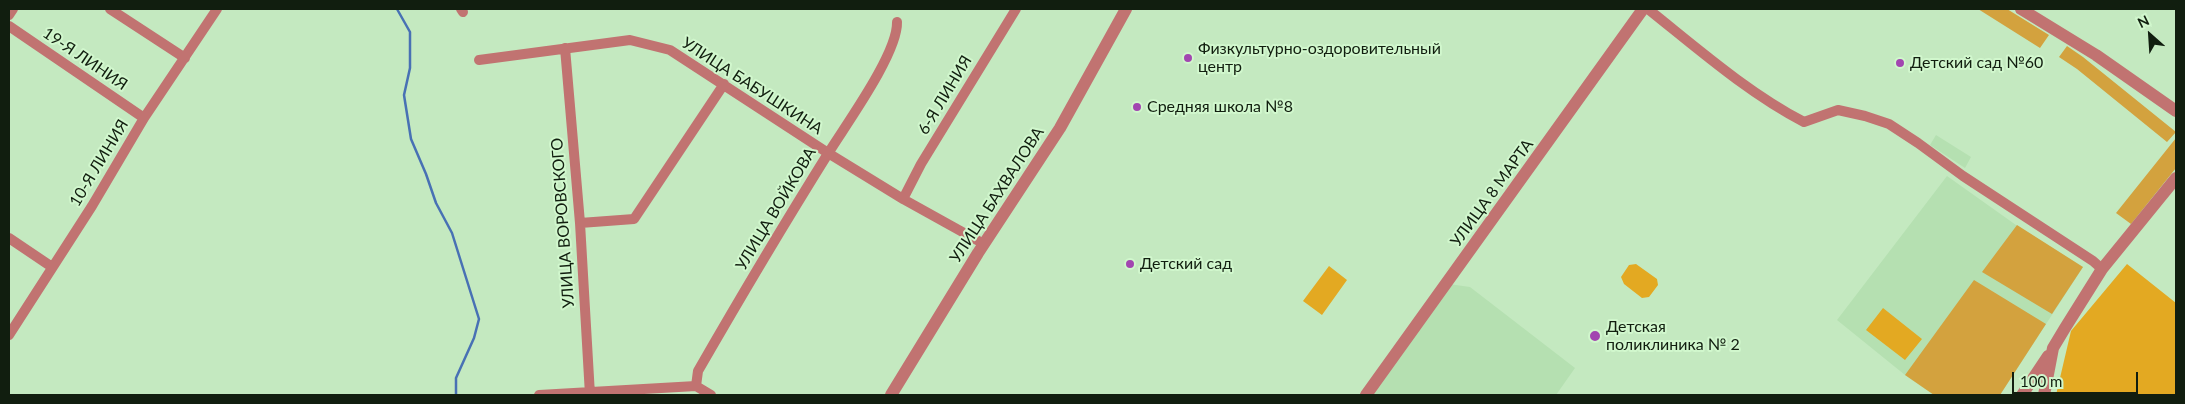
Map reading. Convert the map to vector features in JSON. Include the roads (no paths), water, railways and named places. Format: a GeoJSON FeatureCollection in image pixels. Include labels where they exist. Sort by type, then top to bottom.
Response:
{"type":"FeatureCollection","features":[{"type":"Feature","properties":{"kind":"street"},"geometry":{"type":"LineString","coordinates":[[9,15],[13,9]]}},
{"type":"Feature","properties":{"kind":"street"},"geometry":{"type":"LineString","coordinates":[[110,9],[185,58]]}},
{"type":"Feature","properties":{"kind":"street","name":"10-Я ЛИНИЯ"},"geometry":{"type":"LineString","coordinates":[[9,334],[92,206],[144,118],[217,9]]}},
{"type":"Feature","properties":{"kind":"street","name":"6-Я ЛИНИЯ"},"geometry":{"type":"LineString","coordinates":[[903,199],[921,164],[1016,9]]}},
{"type":"Feature","properties":{"kind":"street","name":"УЛИЦА БАХВАЛОВА"},"geometry":{"type":"LineString","coordinates":[[891,395],[984,244],[1060,128],[1126,9]]}},
{"type":"Feature","properties":{"kind":"street","name":"УЛИЦА 8 МАРТА"},"geometry":{"type":"LineString","coordinates":[[1366,395],[1643,9]]}},
{"type":"Feature","properties":{"kind":"street"},"geometry":{"type":"LineString","coordinates":[[1648,9],[1699,50],[1787,113],[1804,122],[1838,110],[1889,124],[1918,142],[1963,176],[2093,261],[2102,269]]}},
{"type":"Feature","properties":{"kind":"street"},"geometry":{"type":"LineString","coordinates":[[2021,9],[2096,55],[2176,111]]}},
{"type":"Feature","properties":{"kind":"street","name":"УЛИЦА ВОЙКОВА"},"geometry":{"type":"LineString","coordinates":[[696,386],[698,371],[828,153],[856,111],[887,56],[897,32],[897,22]]}},
{"type":"Feature","properties":{"kind":"street","name":"19-Я ЛИНИЯ"},"geometry":{"type":"LineString","coordinates":[[9,26],[144,118]]}},
{"type":"Feature","properties":{"kind":"street","name":"УЛИЦА БАБУШКИНА"},"geometry":{"type":"LineString","coordinates":[[479,60],[630,40],[670,50],[828,153],[903,199],[984,244]]}},
{"type":"Feature","properties":{"kind":"street","name":"УЛИЦА ВОРОВСКОГО"},"geometry":{"type":"LineString","coordinates":[[565,48],[580,223],[590,393]]}},
{"type":"Feature","properties":{"kind":"street"},"geometry":{"type":"LineString","coordinates":[[580,223],[634,219],[724,84]]}},
{"type":"Feature","properties":{"kind":"street"},"geometry":{"type":"LineString","coordinates":[[2022,395],[2102,269],[2176,178]]}},
{"type":"Feature","properties":{"kind":"street"},"geometry":{"type":"LineString","coordinates":[[9,238],[52,267]]}},
{"type":"Feature","properties":{"kind":"street"},"geometry":{"type":"LineString","coordinates":[[2044,395],[2053,348]]}},
{"type":"Feature","properties":{"kind":"street"},"geometry":{"type":"LineString","coordinates":[[539,395],[696,386],[711,395]]}},
{"type":"Feature","properties":{"kind":"waterway"},"geometry":{"type":"LineString","coordinates":[[397,9],[410,32],[410,68],[404,95],[411,139],[436,203],[452,233],[479,319],[474,338],[456,378],[456,395]]}},
{"type":"Feature","properties":{"kind":"place","name":"Физкультурно-оздоровительный центр"},"geometry":{"type":"Point","coordinates":[1188,58]}},
{"type":"Feature","properties":{"kind":"place","name":"Детский сад №60"},"geometry":{"type":"Point","coordinates":[1900,63]}},
{"type":"Feature","properties":{"kind":"place","name":"Средняя школа №8"},"geometry":{"type":"Point","coordinates":[1137,107]}},
{"type":"Feature","properties":{"kind":"place","name":"Детский сад"},"geometry":{"type":"Point","coordinates":[1130,264]}},
{"type":"Feature","properties":{"kind":"place","name":"Детская поликлиника № 2"},"geometry":{"type":"Point","coordinates":[1595,336]}}]}
